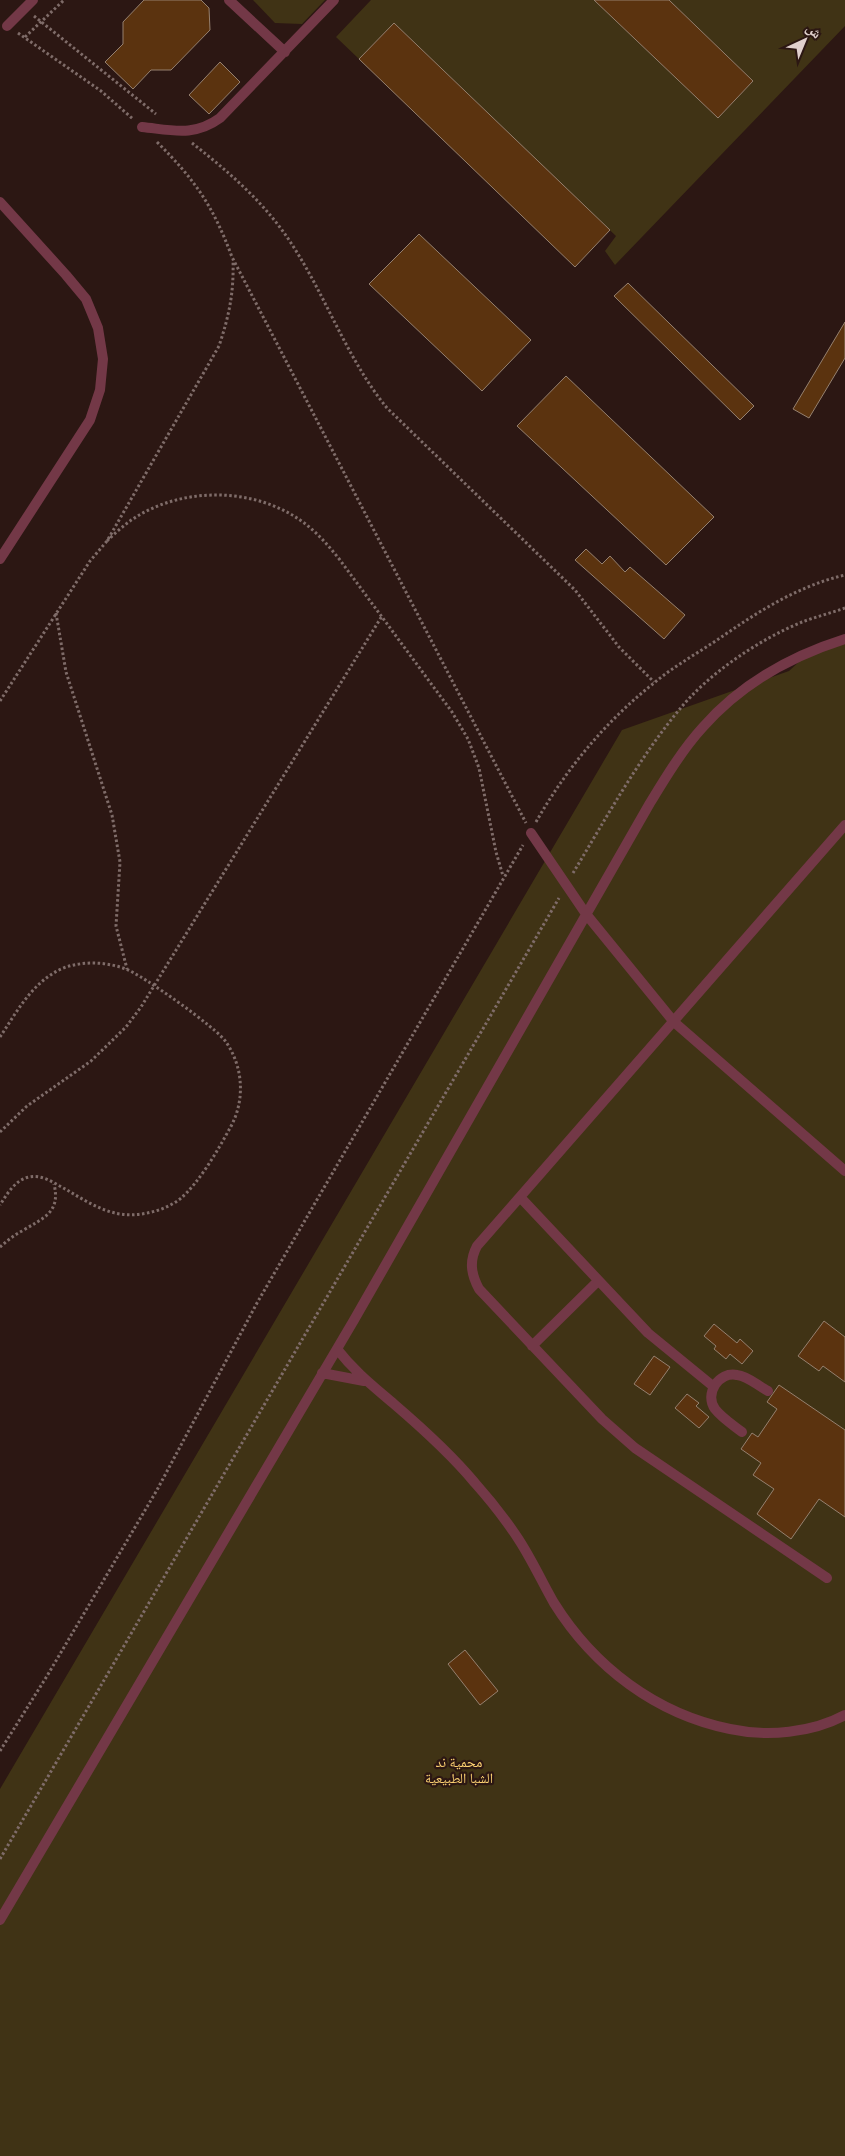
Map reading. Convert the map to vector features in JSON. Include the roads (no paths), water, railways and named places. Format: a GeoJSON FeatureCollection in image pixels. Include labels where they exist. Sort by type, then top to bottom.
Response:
{"type":"FeatureCollection","features":[{"type":"Feature","properties":{"kind":"lane"},"geometry":{"type":"LineString","coordinates":[[7,26],[33,0]]}},
{"type":"Feature","properties":{"kind":"lane"},"geometry":{"type":"LineString","coordinates":[[229,0],[285,52]]}},
{"type":"Feature","properties":{"kind":"lane"},"geometry":{"type":"LineString","coordinates":[[142,127],[176,131],[200,130],[211,125],[285,52],[334,0]]}},
{"type":"Feature","properties":{"kind":"lane"},"geometry":{"type":"LineString","coordinates":[[0,202],[86,299],[98,328],[103,359],[100,390],[90,420],[0,559]]}},
{"type":"Feature","properties":{"kind":"lane"},"geometry":{"type":"LineString","coordinates":[[0,1920],[337,1349],[650,803],[675,764],[703,727],[736,696],[773,669],[813,649],[845,638]]}},
{"type":"Feature","properties":{"kind":"lane"},"geometry":{"type":"LineString","coordinates":[[827,1578],[635,1448],[608,1424],[479,1289],[472,1272],[473,1254],[477,1246],[845,825]]}},
{"type":"Feature","properties":{"kind":"lane"},"geometry":{"type":"LineString","coordinates":[[531,833],[586,914],[674,1022],[845,1171]]}},
{"type":"Feature","properties":{"kind":"lane"},"geometry":{"type":"LineString","coordinates":[[520,1197],[648,1332],[714,1387]]}},
{"type":"Feature","properties":{"kind":"lane"},"geometry":{"type":"LineString","coordinates":[[532,1346],[598,1281]]}},
{"type":"Feature","properties":{"kind":"lane"},"geometry":{"type":"LineString","coordinates":[[337,1349],[365,1381],[421,1428],[474,1481],[520,1541],[554,1603],[573,1630],[619,1678],[647,1698],[678,1714],[710,1725],[743,1732],[776,1733],[809,1728],[845,1715]]}},
{"type":"Feature","properties":{"kind":"lane"},"geometry":{"type":"LineString","coordinates":[[322,1373],[365,1381]]}},
{"type":"Feature","properties":{"kind":"lane"},"geometry":{"type":"LineString","coordinates":[[742,1432],[714,1407],[711,1398],[718,1380],[736,1374],[768,1391]]}},
{"type":"Feature","properties":{"kind":"park label","name":"محمية ند الشبا الطبيعية"},"geometry":{"type":"Point","coordinates":[459,1770]}}]}
